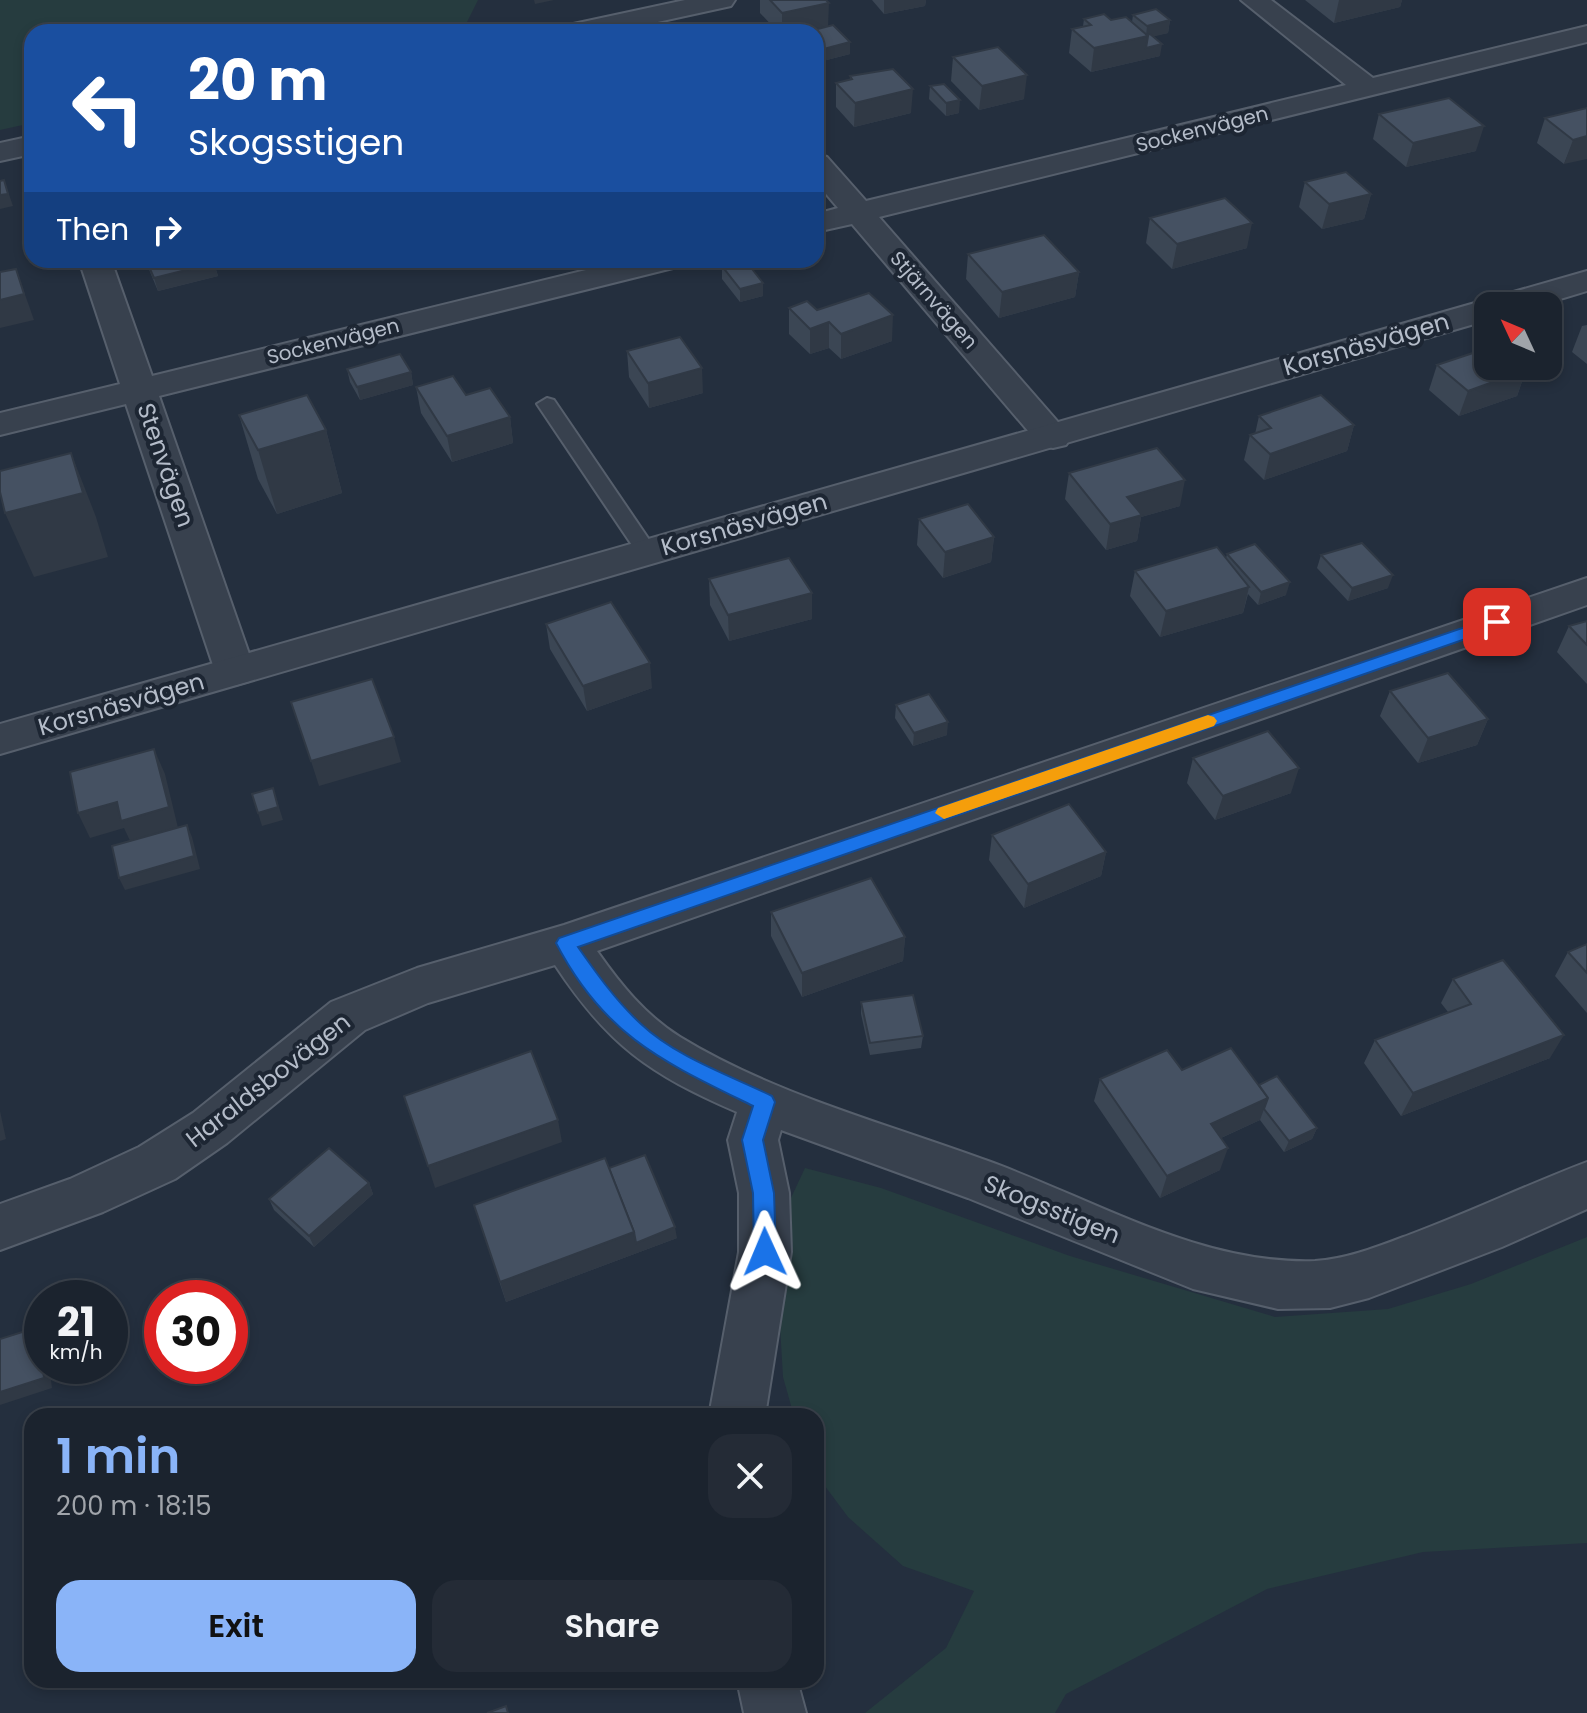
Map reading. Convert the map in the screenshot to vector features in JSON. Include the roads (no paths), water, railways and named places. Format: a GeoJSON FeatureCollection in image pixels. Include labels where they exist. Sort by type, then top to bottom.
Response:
{"type":"FeatureCollection","features":[{"type":"Feature","properties":{"kind":"street"},"geometry":{"type":"LineString","coordinates":[[604,24],[681,3],[722,0]]}},
{"type":"Feature","properties":{"kind":"street"},"geometry":{"type":"LineString","coordinates":[[1254,0],[1368,88]]}},
{"type":"Feature","properties":{"kind":"street"},"geometry":{"type":"LineString","coordinates":[[681,3],[699,24]]}},
{"type":"Feature","properties":{"kind":"street","name":"Sockenvägen"},"geometry":{"type":"LineString","coordinates":[[824,221],[1587,34]]}},
{"type":"Feature","properties":{"kind":"street"},"geometry":{"type":"LineString","coordinates":[[0,152],[24,147]]}},
{"type":"Feature","properties":{"kind":"street","name":"Stjärnvägen"},"geometry":{"type":"LineString","coordinates":[[824,173],[1053,437]]}},
{"type":"Feature","properties":{"kind":"street","name":"Stenvägen"},"geometry":{"type":"LineString","coordinates":[[98,268],[235,671]]}},
{"type":"Feature","properties":{"kind":"street","name":"Sockenvägen"},"geometry":{"type":"LineString","coordinates":[[0,424],[633,268]]}},
{"type":"Feature","properties":{"kind":"street"},"geometry":{"type":"LineString","coordinates":[[1549,292],[1587,281]]}},
{"type":"Feature","properties":{"kind":"street","name":"Korsnäsvägen"},"geometry":{"type":"LineString","coordinates":[[0,739],[1474,314]]}},
{"type":"Feature","properties":{"kind":"street","name":"Haraldsbovägen"},"geometry":{"type":"LineString","coordinates":[[0,1227],[85,1196],[157,1163],[210,1128],[348,1016],[417,987],[566,943],[1587,591]]}},
{"type":"Feature","properties":{"kind":"street","name":"Skogsstigen"},"geometry":{"type":"LineString","coordinates":[[566,943],[601,996],[635,1032],[666,1053],[764,1102],[987,1183],[1218,1273],[1278,1285],[1316,1285],[1362,1277],[1496,1227],[1587,1185]]}},
{"type":"Feature","properties":{"kind":"street"},"geometry":{"type":"LineString","coordinates":[[738,1408],[765,1252],[764,1193],[753,1140],[764,1102]]}},
{"type":"Feature","properties":{"kind":"street"},"geometry":{"type":"LineString","coordinates":[[769,1688],[775,1713]]}},
{"type":"Feature","properties":{"kind":"lane"},"geometry":{"type":"LineString","coordinates":[[547,404],[647,552]]}}]}
